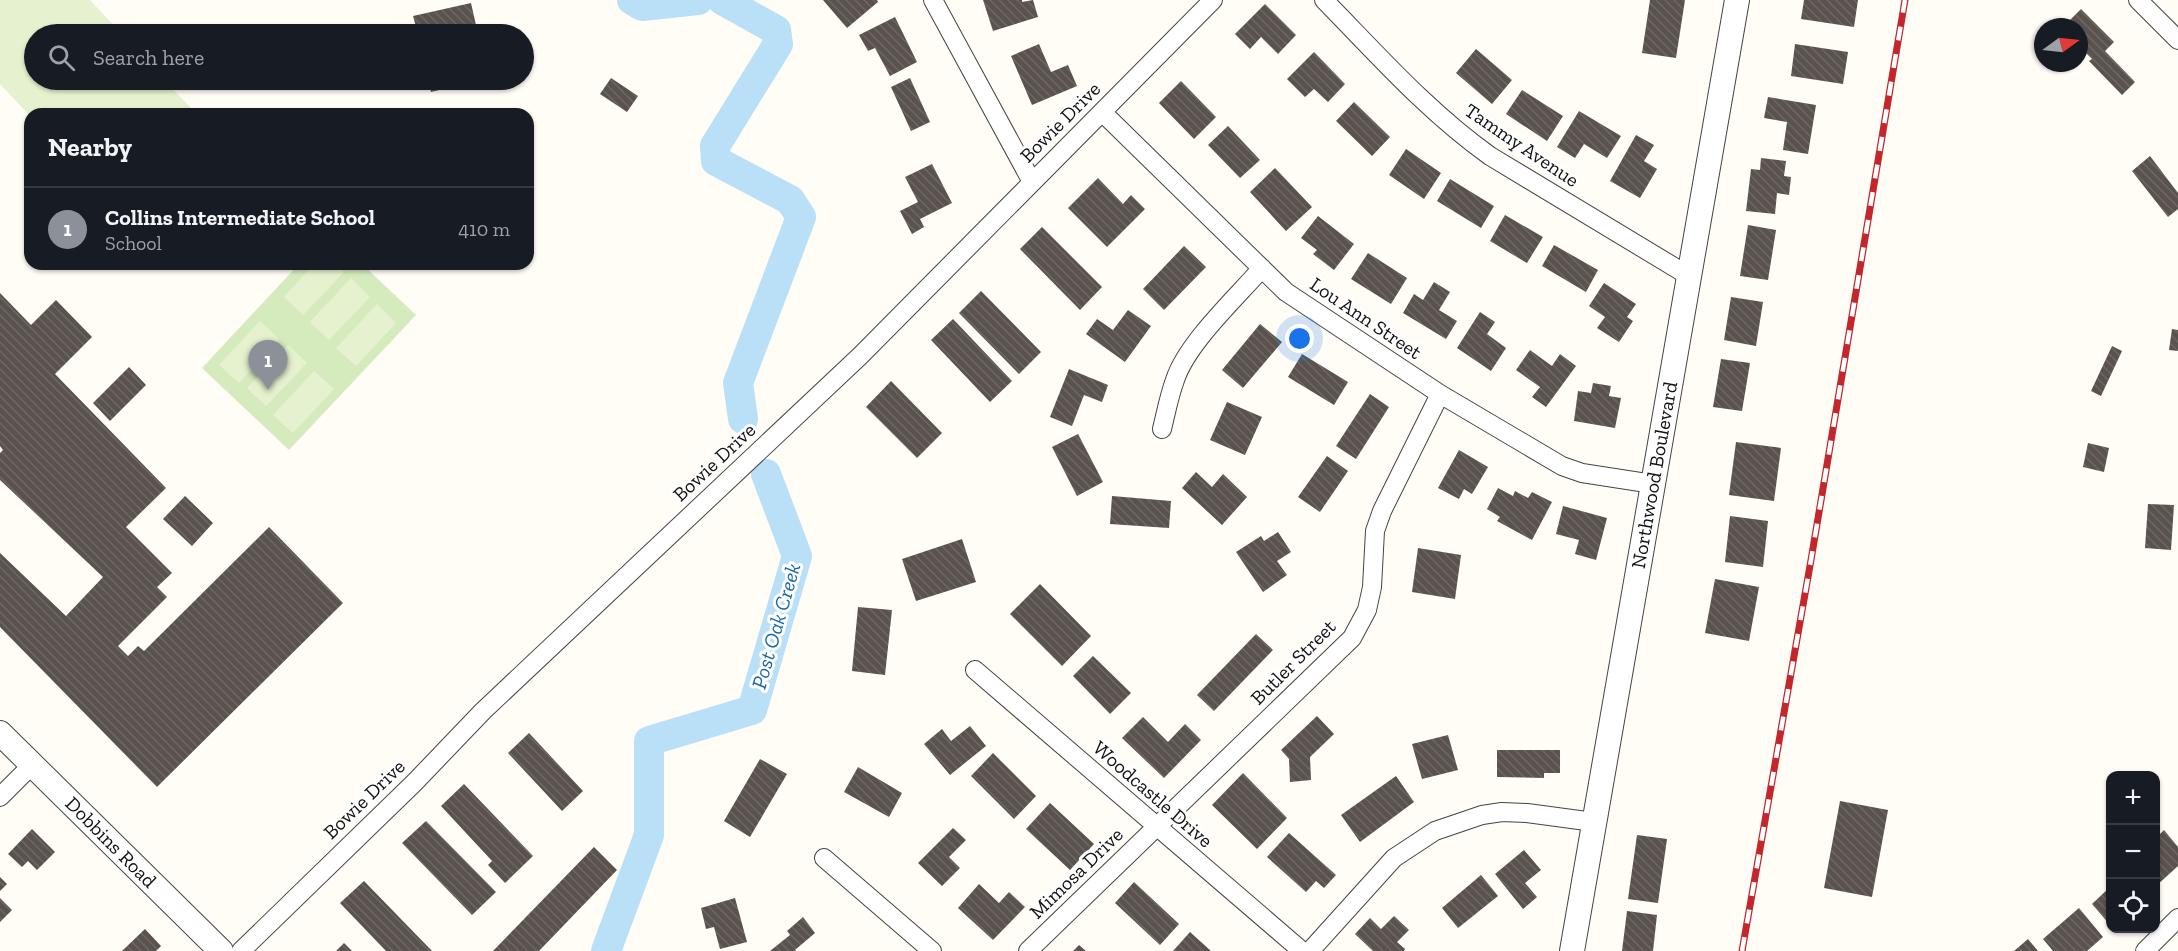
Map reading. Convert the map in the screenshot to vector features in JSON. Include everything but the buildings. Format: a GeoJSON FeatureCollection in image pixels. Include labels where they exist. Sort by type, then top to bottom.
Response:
{"type":"FeatureCollection","features":[{"type":"Feature","properties":{"kind":"street"},"geometry":{"type":"LineString","coordinates":[[933,0],[1032,182]]}},
{"type":"Feature","properties":{"kind":"street","name":"Bowie Drive"},"geometry":{"type":"LineString","coordinates":[[241,951],[415,782],[492,703],[860,356],[1213,0]]}},
{"type":"Feature","properties":{"kind":"street","name":"Tammy Avenue"},"geometry":{"type":"LineString","coordinates":[[1324,0],[1464,138],[1689,276]]}},
{"type":"Feature","properties":{"kind":"street","name":"Northwood Boulevard"},"geometry":{"type":"LineString","coordinates":[[1572,951],[1737,0]]}},
{"type":"Feature","properties":{"kind":"street"},"geometry":{"type":"LineString","coordinates":[[2138,0],[2178,40]]}},
{"type":"Feature","properties":{"kind":"street","name":"Lou Ann Street"},"geometry":{"type":"LineString","coordinates":[[1102,112],[1286,292],[1440,394],[1562,466],[1582,473],[1653,484]]}},
{"type":"Feature","properties":{"kind":"street"},"geometry":{"type":"LineString","coordinates":[[1162,429],[1175,379],[1185,358],[1262,268]]}},
{"type":"Feature","properties":{"kind":"street","name":"Butler Street"},"geometry":{"type":"LineString","coordinates":[[1156,827],[1352,639],[1367,610],[1372,587],[1375,531],[1382,511],[1440,394]]}},
{"type":"Feature","properties":{"kind":"street","name":"Woodcastle Drive"},"geometry":{"type":"LineString","coordinates":[[975,670],[1302,951]]}},
{"type":"Feature","properties":{"kind":"street","name":"Dobbins Road"},"geometry":{"type":"LineString","coordinates":[[0,733],[221,951]]}},
{"type":"Feature","properties":{"kind":"street"},"geometry":{"type":"LineString","coordinates":[[0,797],[33,764]]}},
{"type":"Feature","properties":{"kind":"street"},"geometry":{"type":"LineString","coordinates":[[1310,951],[1394,858],[1435,831],[1482,815],[1502,812],[1594,822]]}},
{"type":"Feature","properties":{"kind":"street","name":"Mimosa Drive"},"geometry":{"type":"LineString","coordinates":[[1028,951],[1156,827]]}},
{"type":"Feature","properties":{"kind":"street"},"geometry":{"type":"LineString","coordinates":[[824,858],[932,951]]}},
{"type":"Feature","properties":{"kind":"street"},"geometry":{"type":"LineString","coordinates":[[2145,951],[2178,918]]}},
{"type":"Feature","properties":{"kind":"green space"},"geometry":{"type":"Polygon","coordinates":[[[0,0],[90,0],[113,24],[24,24],[24,90],[174,90],[191,108],[24,110],[0,84],[0,0]]]}},
{"type":"Feature","properties":{"kind":"green space"},"geometry":{"type":"Polygon","coordinates":[[[293,270],[368,270],[416,315],[289,450],[202,368],[293,270]]]}},
{"type":"Feature","properties":{"kind":"green space"},"geometry":{"type":"Polygon","coordinates":[[[309,270],[342,270],[344,272],[303,315],[284,297],[309,270]]]}},
{"type":"Feature","properties":{"kind":"green space"},"geometry":{"type":"Polygon","coordinates":[[[351,278],[370,297],[329,340],[310,322],[351,278]]]}},
{"type":"Feature","properties":{"kind":"green space"},"geometry":{"type":"Polygon","coordinates":[[[377,304],[396,323],[356,366],[336,348],[377,304]]]}},
{"type":"Feature","properties":{"kind":"green space"},"geometry":{"type":"Polygon","coordinates":[[[260,321],[279,339],[239,383],[219,365],[260,321]]]}},
{"type":"Feature","properties":{"kind":"green space"},"geometry":{"type":"Polygon","coordinates":[[[288,345],[307,363],[266,406],[247,388],[288,345]]]}},
{"type":"Feature","properties":{"kind":"green space"},"geometry":{"type":"Polygon","coordinates":[[[314,371],[334,389],[293,433],[273,415],[314,371]]]}},
{"type":"Feature","properties":{"kind":"waterway","name":"Post Oak Creek"},"geometry":{"type":"LineString","coordinates":[[632,0],[642,6],[698,0]]}},
{"type":"Feature","properties":{"kind":"waterway","name":"Post Oak Creek"},"geometry":{"type":"LineString","coordinates":[[722,0],[776,30],[778,44],[715,146],[716,161],[790,200],[801,217],[738,383],[743,419]]}},
{"type":"Feature","properties":{"kind":"waterway","name":"Post Oak Creek"},"geometry":{"type":"LineString","coordinates":[[606,951],[649,835],[649,741],[752,710],[797,556],[766,474]]}},
{"type":"Feature","properties":{"kind":"railway"},"geometry":{"type":"LineString","coordinates":[[1742,951],[1811,560],[1905,0]]}},
{"type":"Feature","properties":{"kind":"place","name":"Collins Intermediate School"},"geometry":{"type":"Point","coordinates":[268,390]}}]}
